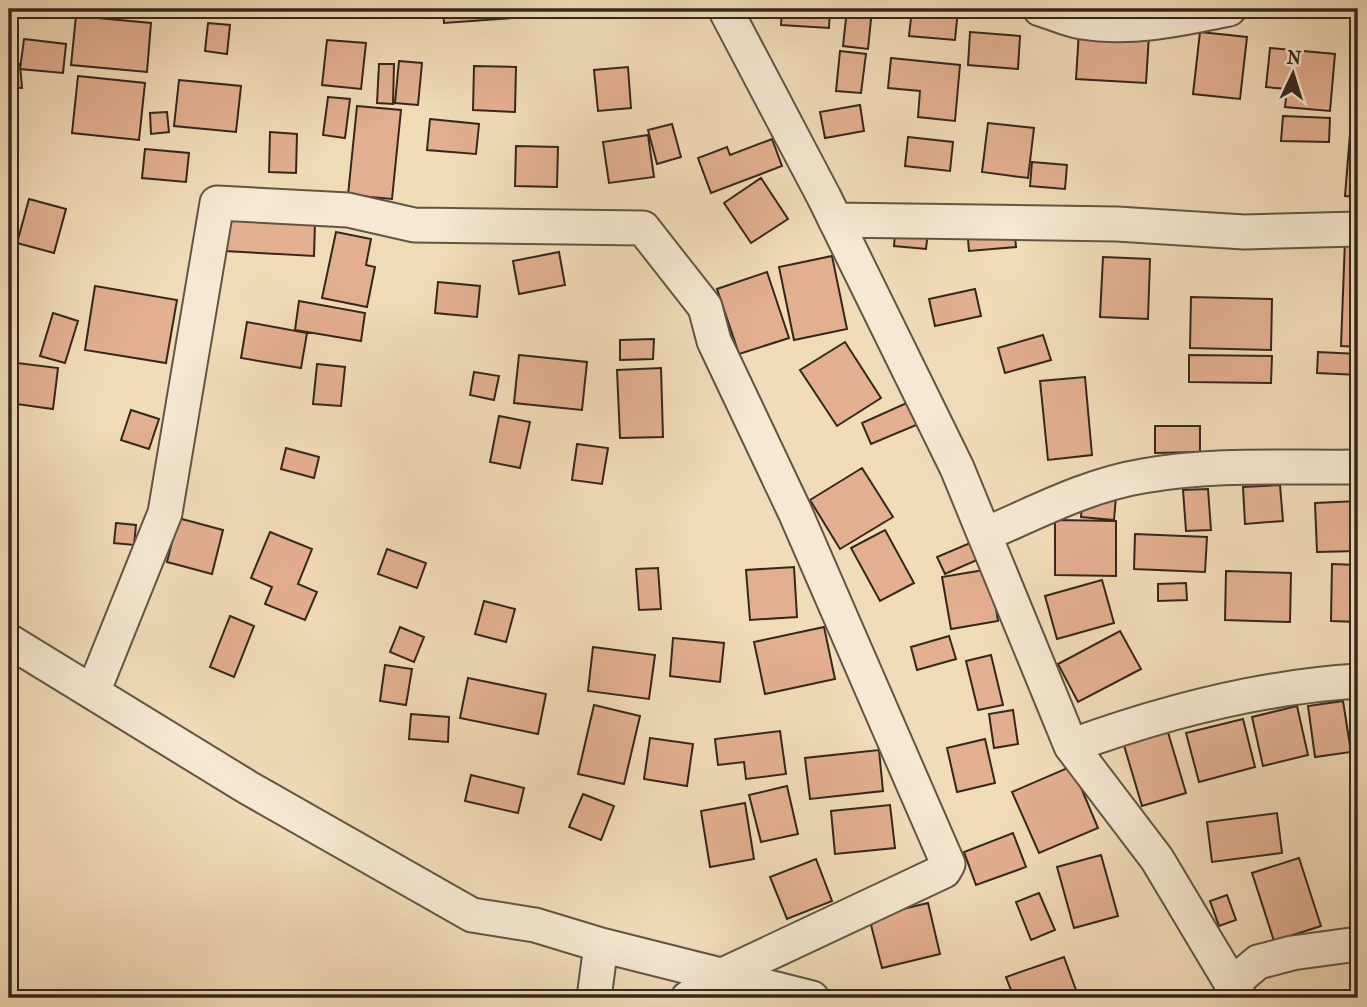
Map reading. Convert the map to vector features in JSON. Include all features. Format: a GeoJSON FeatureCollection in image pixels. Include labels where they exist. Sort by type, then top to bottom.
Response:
{"type":"FeatureCollection","features":[{"type":"Feature","properties":{"kind":"street"},"geometry":{"type":"LineString","coordinates":[[725,9],[835,220],[986,534],[1072,746],[1157,859],[1236,991],[1258,962],[1292,953],[1358,944]]}},
{"type":"Feature","properties":{"kind":"street"},"geometry":{"type":"LineString","coordinates":[[1040,9],[1080,22],[1121,24],[1173,21],[1229,9]]}},
{"type":"Feature","properties":{"kind":"street"},"geometry":{"type":"LineString","coordinates":[[93,692],[165,513],[217,203],[348,210],[414,226],[643,228],[705,307],[713,341],[795,512],[948,864],[944,871],[725,974],[688,998]]}},
{"type":"Feature","properties":{"kind":"street"},"geometry":{"type":"LineString","coordinates":[[835,220],[1117,224],[1244,232],[1358,229]]}},
{"type":"Feature","properties":{"kind":"street"},"geometry":{"type":"LineString","coordinates":[[986,534],[1094,488],[1143,476],[1232,469],[1358,467]]}},
{"type":"Feature","properties":{"kind":"street"},"geometry":{"type":"LineString","coordinates":[[9,641],[247,788],[472,915],[535,925],[601,945],[812,998]]}},
{"type":"Feature","properties":{"kind":"street"},"geometry":{"type":"LineString","coordinates":[[1072,746],[1137,722],[1226,699],[1358,681]]}},
{"type":"Feature","properties":{"kind":"street"},"geometry":{"type":"LineString","coordinates":[[594,998],[601,945]]}},
{"type":"Feature","properties":{"kind":"building"},"geometry":{"type":"Polygon","coordinates":[[[443,9],[512,9],[512,18],[444,23],[443,9]]]}},
{"type":"Feature","properties":{"kind":"building"},"geometry":{"type":"Polygon","coordinates":[[[782,9],[830,9],[829,28],[781,25],[782,9]]]}},
{"type":"Feature","properties":{"kind":"building"},"geometry":{"type":"Polygon","coordinates":[[[847,9],[872,9],[868,49],[843,46],[847,9]]]}},
{"type":"Feature","properties":{"kind":"building"},"geometry":{"type":"Polygon","coordinates":[[[912,9],[958,9],[955,40],[909,36],[912,9]]]}},
{"type":"Feature","properties":{"kind":"building"},"geometry":{"type":"Polygon","coordinates":[[[76,16],[151,23],[147,72],[71,65],[76,16]]]}},
{"type":"Feature","properties":{"kind":"building"},"geometry":{"type":"Polygon","coordinates":[[[208,23],[230,25],[227,54],[205,51],[208,23]]]}},
{"type":"Feature","properties":{"kind":"building"},"geometry":{"type":"Polygon","coordinates":[[[1079,31],[1149,35],[1146,83],[1076,79],[1079,31]]]}},
{"type":"Feature","properties":{"kind":"building"},"geometry":{"type":"Polygon","coordinates":[[[970,32],[1020,36],[1018,69],[968,65],[970,32]]]}},
{"type":"Feature","properties":{"kind":"building"},"geometry":{"type":"Polygon","coordinates":[[[1200,32],[1247,37],[1240,99],[1193,94],[1200,32]]]}},
{"type":"Feature","properties":{"kind":"building"},"geometry":{"type":"Polygon","coordinates":[[[24,39],[66,44],[63,73],[20,69],[24,39]]]}},
{"type":"Feature","properties":{"kind":"building"},"geometry":{"type":"Polygon","coordinates":[[[327,40],[366,43],[361,89],[322,85],[327,40]]]}},
{"type":"Feature","properties":{"kind":"building"},"geometry":{"type":"Polygon","coordinates":[[[1270,48],[1335,54],[1330,111],[1285,107],[1287,89],[1266,87],[1270,48]]]}},
{"type":"Feature","properties":{"kind":"building"},"geometry":{"type":"Polygon","coordinates":[[[840,51],[866,54],[861,93],[836,91],[840,51]]]}},
{"type":"Feature","properties":{"kind":"building"},"geometry":{"type":"Polygon","coordinates":[[[891,58],[960,65],[955,121],[918,117],[920,91],[888,88],[891,58]]]}},
{"type":"Feature","properties":{"kind":"building"},"geometry":{"type":"Polygon","coordinates":[[[399,61],[422,63],[418,105],[395,103],[399,61]]]}},
{"type":"Feature","properties":{"kind":"building"},"geometry":{"type":"Polygon","coordinates":[[[9,64],[20,64],[22,88],[9,87],[9,64]]]}},
{"type":"Feature","properties":{"kind":"building"},"geometry":{"type":"Polygon","coordinates":[[[379,64],[394,64],[393,104],[377,103],[379,64]]]}},
{"type":"Feature","properties":{"kind":"building"},"geometry":{"type":"Polygon","coordinates":[[[474,66],[516,67],[515,112],[473,110],[474,66]]]}},
{"type":"Feature","properties":{"kind":"building"},"geometry":{"type":"Polygon","coordinates":[[[628,67],[631,108],[598,111],[594,70],[628,67]]]}},
{"type":"Feature","properties":{"kind":"building"},"geometry":{"type":"Polygon","coordinates":[[[78,76],[145,83],[139,140],[72,133],[78,76]]]}},
{"type":"Feature","properties":{"kind":"building"},"geometry":{"type":"Polygon","coordinates":[[[179,80],[241,86],[236,132],[174,126],[179,80]]]}},
{"type":"Feature","properties":{"kind":"building"},"geometry":{"type":"Polygon","coordinates":[[[328,97],[350,99],[345,138],[323,135],[328,97]]]}},
{"type":"Feature","properties":{"kind":"building"},"geometry":{"type":"Polygon","coordinates":[[[860,105],[864,131],[825,138],[820,112],[860,105]]]}},
{"type":"Feature","properties":{"kind":"building"},"geometry":{"type":"Polygon","coordinates":[[[357,106],[401,110],[392,199],[348,195],[357,106]]]}},
{"type":"Feature","properties":{"kind":"building"},"geometry":{"type":"Polygon","coordinates":[[[167,112],[169,132],[151,134],[150,113],[167,112]]]}},
{"type":"Feature","properties":{"kind":"building"},"geometry":{"type":"Polygon","coordinates":[[[1283,116],[1330,118],[1329,142],[1281,141],[1283,116]]]}},
{"type":"Feature","properties":{"kind":"building"},"geometry":{"type":"Polygon","coordinates":[[[430,119],[479,124],[476,154],[427,150],[430,119]]]}},
{"type":"Feature","properties":{"kind":"building"},"geometry":{"type":"Polygon","coordinates":[[[988,123],[1034,128],[1028,178],[982,172],[988,123]]]}},
{"type":"Feature","properties":{"kind":"building"},"geometry":{"type":"Polygon","coordinates":[[[672,124],[681,157],[657,164],[648,130],[672,124]]]}},
{"type":"Feature","properties":{"kind":"building"},"geometry":{"type":"Polygon","coordinates":[[[270,132],[297,134],[296,173],[269,172],[270,132]]]}},
{"type":"Feature","properties":{"kind":"building"},"geometry":{"type":"Polygon","coordinates":[[[1350,134],[1358,134],[1358,197],[1345,196],[1350,134]]]}},
{"type":"Feature","properties":{"kind":"building"},"geometry":{"type":"Polygon","coordinates":[[[648,135],[654,177],[609,183],[603,142],[648,135]]]}},
{"type":"Feature","properties":{"kind":"building"},"geometry":{"type":"Polygon","coordinates":[[[908,137],[953,142],[950,171],[905,166],[908,137]]]}},
{"type":"Feature","properties":{"kind":"building"},"geometry":{"type":"Polygon","coordinates":[[[772,139],[782,166],[711,193],[698,158],[727,147],[730,155],[772,139]]]}},
{"type":"Feature","properties":{"kind":"building"},"geometry":{"type":"Polygon","coordinates":[[[516,146],[558,147],[557,187],[515,186],[516,146]]]}},
{"type":"Feature","properties":{"kind":"building"},"geometry":{"type":"Polygon","coordinates":[[[145,149],[189,153],[186,182],[142,178],[145,149]]]}},
{"type":"Feature","properties":{"kind":"building"},"geometry":{"type":"Polygon","coordinates":[[[1032,162],[1067,165],[1065,189],[1030,186],[1032,162]]]}},
{"type":"Feature","properties":{"kind":"building"},"geometry":{"type":"Polygon","coordinates":[[[761,178],[788,219],[751,243],[724,203],[761,178]]]}},
{"type":"Feature","properties":{"kind":"building"},"geometry":{"type":"Polygon","coordinates":[[[29,199],[66,209],[54,253],[17,243],[29,199]]]}},
{"type":"Feature","properties":{"kind":"building"},"geometry":{"type":"Polygon","coordinates":[[[227,218],[315,222],[314,256],[225,251],[227,218]]]}},
{"type":"Feature","properties":{"kind":"building"},"geometry":{"type":"Polygon","coordinates":[[[896,220],[929,223],[926,249],[894,246],[896,220]]]}},
{"type":"Feature","properties":{"kind":"building"},"geometry":{"type":"Polygon","coordinates":[[[1014,224],[1016,247],[969,251],[967,228],[1014,224]]]}},
{"type":"Feature","properties":{"kind":"building"},"geometry":{"type":"Polygon","coordinates":[[[336,232],[371,239],[366,265],[375,267],[367,307],[322,298],[336,232]]]}},
{"type":"Feature","properties":{"kind":"building"},"geometry":{"type":"Polygon","coordinates":[[[1345,240],[1358,240],[1358,347],[1341,346],[1345,240]]]}},
{"type":"Feature","properties":{"kind":"building"},"geometry":{"type":"Polygon","coordinates":[[[559,252],[565,285],[519,294],[513,261],[559,252]]]}},
{"type":"Feature","properties":{"kind":"building"},"geometry":{"type":"Polygon","coordinates":[[[832,256],[847,329],[794,340],[779,267],[832,256]]]}},
{"type":"Feature","properties":{"kind":"building"},"geometry":{"type":"Polygon","coordinates":[[[1103,257],[1150,259],[1148,319],[1100,317],[1103,257]]]}},
{"type":"Feature","properties":{"kind":"building"},"geometry":{"type":"Polygon","coordinates":[[[767,272],[789,338],[739,354],[717,289],[767,272]]]}},
{"type":"Feature","properties":{"kind":"building"},"geometry":{"type":"Polygon","coordinates":[[[438,282],[480,286],[477,317],[435,313],[438,282]]]}},
{"type":"Feature","properties":{"kind":"building"},"geometry":{"type":"Polygon","coordinates":[[[95,286],[177,300],[166,363],[85,350],[95,286]]]}},
{"type":"Feature","properties":{"kind":"building"},"geometry":{"type":"Polygon","coordinates":[[[975,289],[981,316],[935,326],[929,299],[975,289]]]}},
{"type":"Feature","properties":{"kind":"building"},"geometry":{"type":"Polygon","coordinates":[[[1191,297],[1272,299],[1271,350],[1190,348],[1191,297]]]}},
{"type":"Feature","properties":{"kind":"building"},"geometry":{"type":"Polygon","coordinates":[[[299,301],[365,313],[361,341],[295,330],[299,301]]]}},
{"type":"Feature","properties":{"kind":"building"},"geometry":{"type":"Polygon","coordinates":[[[53,313],[78,321],[65,363],[40,356],[53,313]]]}},
{"type":"Feature","properties":{"kind":"building"},"geometry":{"type":"Polygon","coordinates":[[[247,322],[307,333],[301,368],[241,358],[247,322]]]}},
{"type":"Feature","properties":{"kind":"building"},"geometry":{"type":"Polygon","coordinates":[[[1043,335],[1051,360],[1005,373],[998,348],[1043,335]]]}},
{"type":"Feature","properties":{"kind":"building"},"geometry":{"type":"Polygon","coordinates":[[[654,339],[653,359],[620,360],[620,340],[654,339]]]}},
{"type":"Feature","properties":{"kind":"building"},"geometry":{"type":"Polygon","coordinates":[[[845,342],[881,398],[837,426],[800,370],[845,342]]]}},
{"type":"Feature","properties":{"kind":"building"},"geometry":{"type":"Polygon","coordinates":[[[1318,352],[1358,354],[1358,375],[1317,373],[1318,352]]]}},
{"type":"Feature","properties":{"kind":"building"},"geometry":{"type":"Polygon","coordinates":[[[519,355],[587,362],[582,410],[514,403],[519,355]]]}},
{"type":"Feature","properties":{"kind":"building"},"geometry":{"type":"Polygon","coordinates":[[[1189,355],[1272,356],[1271,383],[1189,382],[1189,355]]]}},
{"type":"Feature","properties":{"kind":"building"},"geometry":{"type":"Polygon","coordinates":[[[9,362],[58,368],[53,409],[9,403],[9,362]]]}},
{"type":"Feature","properties":{"kind":"building"},"geometry":{"type":"Polygon","coordinates":[[[317,364],[345,367],[341,406],[313,404],[317,364]]]}},
{"type":"Feature","properties":{"kind":"building"},"geometry":{"type":"Polygon","coordinates":[[[661,368],[663,437],[620,438],[617,370],[661,368]]]}},
{"type":"Feature","properties":{"kind":"building"},"geometry":{"type":"Polygon","coordinates":[[[474,372],[499,376],[494,400],[470,395],[474,372]]]}},
{"type":"Feature","properties":{"kind":"building"},"geometry":{"type":"Polygon","coordinates":[[[1085,377],[1092,455],[1048,460],[1040,381],[1085,377]]]}},
{"type":"Feature","properties":{"kind":"building"},"geometry":{"type":"Polygon","coordinates":[[[911,401],[921,423],[871,444],[862,423],[911,401]]]}},
{"type":"Feature","properties":{"kind":"building"},"geometry":{"type":"Polygon","coordinates":[[[131,410],[159,419],[149,449],[121,440],[131,410]]]}},
{"type":"Feature","properties":{"kind":"building"},"geometry":{"type":"Polygon","coordinates":[[[499,416],[530,422],[520,468],[490,462],[499,416]]]}},
{"type":"Feature","properties":{"kind":"building"},"geometry":{"type":"Polygon","coordinates":[[[1155,426],[1200,426],[1200,452],[1155,453],[1155,426]]]}},
{"type":"Feature","properties":{"kind":"building"},"geometry":{"type":"Polygon","coordinates":[[[577,444],[608,448],[602,484],[572,480],[577,444]]]}},
{"type":"Feature","properties":{"kind":"building"},"geometry":{"type":"Polygon","coordinates":[[[286,448],[319,457],[314,478],[281,469],[286,448]]]}},
{"type":"Feature","properties":{"kind":"building"},"geometry":{"type":"Polygon","coordinates":[[[862,468],[893,517],[840,549],[810,500],[862,468]]]}},
{"type":"Feature","properties":{"kind":"building"},"geometry":{"type":"Polygon","coordinates":[[[1280,485],[1283,521],[1245,524],[1243,487],[1280,485]]]}},
{"type":"Feature","properties":{"kind":"building"},"geometry":{"type":"Polygon","coordinates":[[[1208,489],[1211,530],[1186,531],[1183,490],[1208,489]]]}},
{"type":"Feature","properties":{"kind":"building"},"geometry":{"type":"Polygon","coordinates":[[[1083,493],[1116,497],[1114,520],[1081,517],[1083,493]]]}},
{"type":"Feature","properties":{"kind":"building"},"geometry":{"type":"Polygon","coordinates":[[[1358,501],[1358,551],[1317,552],[1315,503],[1358,501]]]}},
{"type":"Feature","properties":{"kind":"building"},"geometry":{"type":"Polygon","coordinates":[[[178,518],[223,530],[212,574],[167,562],[178,518]]]}},
{"type":"Feature","properties":{"kind":"building"},"geometry":{"type":"Polygon","coordinates":[[[1055,520],[1116,521],[1116,576],[1055,575],[1055,520]]]}},
{"type":"Feature","properties":{"kind":"building"},"geometry":{"type":"Polygon","coordinates":[[[116,523],[136,525],[134,545],[114,543],[116,523]]]}},
{"type":"Feature","properties":{"kind":"building"},"geometry":{"type":"Polygon","coordinates":[[[885,530],[914,583],[880,601],[851,548],[885,530]]]}},
{"type":"Feature","properties":{"kind":"building"},"geometry":{"type":"Polygon","coordinates":[[[270,532],[312,549],[298,584],[317,592],[305,620],[265,604],[272,587],[251,578],[270,532]]]}},
{"type":"Feature","properties":{"kind":"building"},"geometry":{"type":"Polygon","coordinates":[[[1135,534],[1207,537],[1205,572],[1134,569],[1135,534]]]}},
{"type":"Feature","properties":{"kind":"building"},"geometry":{"type":"Polygon","coordinates":[[[970,543],[977,560],[945,574],[937,557],[970,543]]]}},
{"type":"Feature","properties":{"kind":"building"},"geometry":{"type":"Polygon","coordinates":[[[387,549],[426,563],[417,588],[378,574],[387,549]]]}},
{"type":"Feature","properties":{"kind":"building"},"geometry":{"type":"Polygon","coordinates":[[[1332,564],[1358,565],[1358,622],[1331,621],[1332,564]]]}},
{"type":"Feature","properties":{"kind":"building"},"geometry":{"type":"Polygon","coordinates":[[[794,567],[797,617],[750,620],[746,570],[794,567]]]}},
{"type":"Feature","properties":{"kind":"building"},"geometry":{"type":"Polygon","coordinates":[[[658,568],[661,609],[639,610],[636,569],[658,568]]]}},
{"type":"Feature","properties":{"kind":"building"},"geometry":{"type":"Polygon","coordinates":[[[990,569],[998,621],[951,629],[942,577],[990,569]]]}},
{"type":"Feature","properties":{"kind":"building"},"geometry":{"type":"Polygon","coordinates":[[[1226,571],[1291,573],[1290,622],[1225,620],[1226,571]]]}},
{"type":"Feature","properties":{"kind":"building"},"geometry":{"type":"Polygon","coordinates":[[[1102,580],[1114,623],[1057,639],[1045,596],[1102,580]]]}},
{"type":"Feature","properties":{"kind":"building"},"geometry":{"type":"Polygon","coordinates":[[[1186,583],[1187,600],[1158,601],[1158,584],[1186,583]]]}},
{"type":"Feature","properties":{"kind":"building"},"geometry":{"type":"Polygon","coordinates":[[[484,601],[515,609],[506,642],[475,634],[484,601]]]}},
{"type":"Feature","properties":{"kind":"building"},"geometry":{"type":"Polygon","coordinates":[[[230,616],[254,626],[234,677],[210,667],[230,616]]]}},
{"type":"Feature","properties":{"kind":"building"},"geometry":{"type":"Polygon","coordinates":[[[400,627],[424,637],[414,662],[390,652],[400,627]]]}},
{"type":"Feature","properties":{"kind":"building"},"geometry":{"type":"Polygon","coordinates":[[[824,627],[835,679],[765,694],[754,642],[824,627]]]}},
{"type":"Feature","properties":{"kind":"building"},"geometry":{"type":"Polygon","coordinates":[[[1120,631],[1141,669],[1078,702],[1058,664],[1120,631]]]}},
{"type":"Feature","properties":{"kind":"building"},"geometry":{"type":"Polygon","coordinates":[[[949,636],[956,659],[917,670],[911,647],[949,636]]]}},
{"type":"Feature","properties":{"kind":"building"},"geometry":{"type":"Polygon","coordinates":[[[673,638],[724,643],[720,682],[670,676],[673,638]]]}},
{"type":"Feature","properties":{"kind":"building"},"geometry":{"type":"Polygon","coordinates":[[[593,647],[655,655],[649,699],[588,691],[593,647]]]}},
{"type":"Feature","properties":{"kind":"building"},"geometry":{"type":"Polygon","coordinates":[[[991,655],[1003,705],[978,710],[966,661],[991,655]]]}},
{"type":"Feature","properties":{"kind":"building"},"geometry":{"type":"Polygon","coordinates":[[[385,665],[412,669],[406,705],[380,701],[385,665]]]}},
{"type":"Feature","properties":{"kind":"building"},"geometry":{"type":"Polygon","coordinates":[[[468,678],[546,694],[538,734],[460,718],[468,678]]]}},
{"type":"Feature","properties":{"kind":"building"},"geometry":{"type":"Polygon","coordinates":[[[1343,701],[1351,752],[1315,757],[1308,706],[1343,701]]]}},
{"type":"Feature","properties":{"kind":"building"},"geometry":{"type":"Polygon","coordinates":[[[594,705],[640,716],[624,784],[578,774],[594,705]]]}},
{"type":"Feature","properties":{"kind":"building"},"geometry":{"type":"Polygon","coordinates":[[[1297,706],[1308,755],[1263,766],[1252,717],[1297,706]]]}},
{"type":"Feature","properties":{"kind":"building"},"geometry":{"type":"Polygon","coordinates":[[[1013,710],[1018,744],[994,748],[989,714],[1013,710]]]}},
{"type":"Feature","properties":{"kind":"building"},"geometry":{"type":"Polygon","coordinates":[[[411,714],[449,717],[448,742],[409,739],[411,714]]]}},
{"type":"Feature","properties":{"kind":"building"},"geometry":{"type":"Polygon","coordinates":[[[1243,719],[1255,767],[1199,782],[1186,733],[1243,719]]]}},
{"type":"Feature","properties":{"kind":"building"},"geometry":{"type":"Polygon","coordinates":[[[1167,729],[1186,793],[1142,806],[1123,742],[1167,729]]]}},
{"type":"Feature","properties":{"kind":"building"},"geometry":{"type":"Polygon","coordinates":[[[780,731],[786,774],[746,779],[744,762],[718,765],[715,739],[780,731]]]}},
{"type":"Feature","properties":{"kind":"building"},"geometry":{"type":"Polygon","coordinates":[[[650,738],[693,744],[687,786],[644,779],[650,738]]]}},
{"type":"Feature","properties":{"kind":"building"},"geometry":{"type":"Polygon","coordinates":[[[985,739],[995,783],[957,792],[947,748],[985,739]]]}},
{"type":"Feature","properties":{"kind":"building"},"geometry":{"type":"Polygon","coordinates":[[[879,750],[883,791],[810,799],[805,758],[879,750]]]}},
{"type":"Feature","properties":{"kind":"building"},"geometry":{"type":"Polygon","coordinates":[[[1072,766],[1098,828],[1039,853],[1012,792],[1072,766]]]}},
{"type":"Feature","properties":{"kind":"building"},"geometry":{"type":"Polygon","coordinates":[[[471,775],[524,788],[518,813],[465,801],[471,775]]]}},
{"type":"Feature","properties":{"kind":"building"},"geometry":{"type":"Polygon","coordinates":[[[787,786],[798,834],[761,842],[749,795],[787,786]]]}},
{"type":"Feature","properties":{"kind":"building"},"geometry":{"type":"Polygon","coordinates":[[[583,794],[614,806],[601,840],[569,827],[583,794]]]}},
{"type":"Feature","properties":{"kind":"building"},"geometry":{"type":"Polygon","coordinates":[[[745,803],[754,859],[710,867],[701,811],[745,803]]]}},
{"type":"Feature","properties":{"kind":"building"},"geometry":{"type":"Polygon","coordinates":[[[890,805],[895,848],[835,854],[831,811],[890,805]]]}},
{"type":"Feature","properties":{"kind":"building"},"geometry":{"type":"Polygon","coordinates":[[[1277,813],[1282,853],[1212,862],[1207,822],[1277,813]]]}},
{"type":"Feature","properties":{"kind":"building"},"geometry":{"type":"Polygon","coordinates":[[[1013,833],[1026,867],[976,885],[964,852],[1013,833]]]}},
{"type":"Feature","properties":{"kind":"building"},"geometry":{"type":"Polygon","coordinates":[[[1101,855],[1118,916],[1074,928],[1057,867],[1101,855]]]}},
{"type":"Feature","properties":{"kind":"building"},"geometry":{"type":"Polygon","coordinates":[[[1299,858],[1321,926],[1274,941],[1252,873],[1299,858]]]}},
{"type":"Feature","properties":{"kind":"building"},"geometry":{"type":"Polygon","coordinates":[[[816,859],[832,901],[787,919],[770,877],[816,859]]]}},
{"type":"Feature","properties":{"kind":"building"},"geometry":{"type":"Polygon","coordinates":[[[1039,893],[1055,930],[1031,940],[1016,902],[1039,893]]]}},
{"type":"Feature","properties":{"kind":"building"},"geometry":{"type":"Polygon","coordinates":[[[1227,895],[1236,920],[1219,926],[1210,901],[1227,895]]]}},
{"type":"Feature","properties":{"kind":"building"},"geometry":{"type":"Polygon","coordinates":[[[928,903],[940,954],[882,968],[869,917],[928,903]]]}},
{"type":"Feature","properties":{"kind":"building"},"geometry":{"type":"Polygon","coordinates":[[[1064,957],[1076,990],[1051,998],[1014,998],[1006,977],[1064,957]]]}}]}
